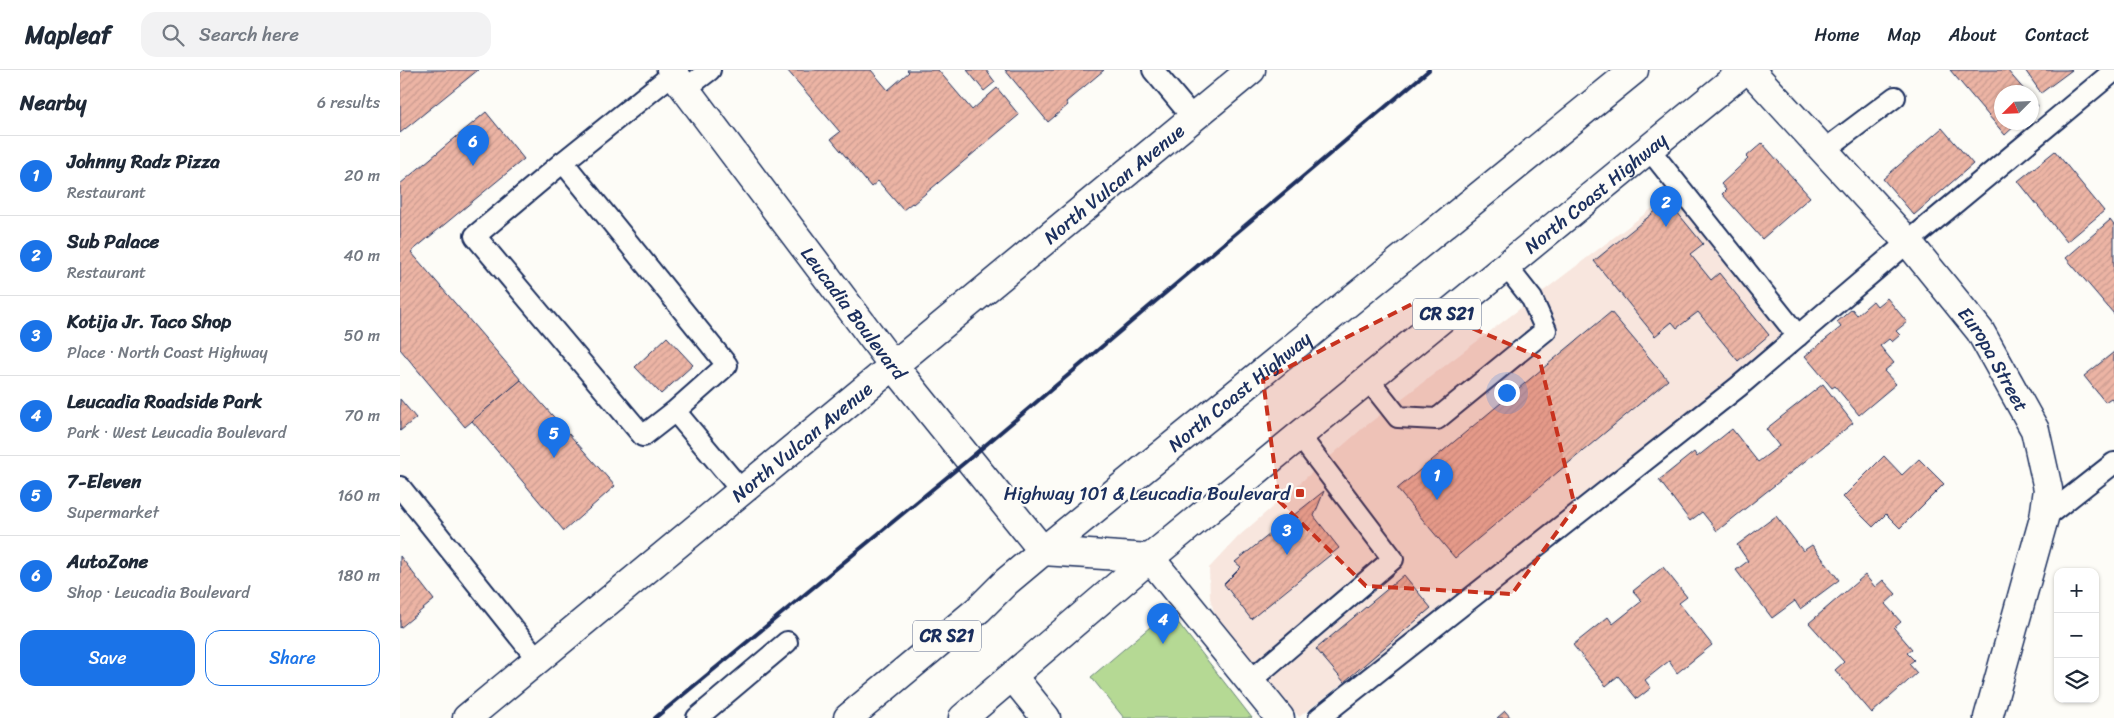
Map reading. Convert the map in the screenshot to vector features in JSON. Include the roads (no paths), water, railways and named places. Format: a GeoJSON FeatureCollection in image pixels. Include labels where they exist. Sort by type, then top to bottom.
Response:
{"type":"FeatureCollection","features":[{"type":"Feature","properties":{"kind":"main road","name":"North Vulcan Avenue"},"geometry":{"type":"LineString","coordinates":[[467,718],[1251,70]]}},
{"type":"Feature","properties":{"kind":"main road","name":"North Coast Highway"},"geometry":{"type":"LineString","coordinates":[[848,718],[978,609],[1006,582],[1043,551],[1634,70]]}},
{"type":"Feature","properties":{"kind":"main road","name":"North Coast Highway"},"geometry":{"type":"LineString","coordinates":[[963,718],[1150,558],[1745,70]]}},
{"type":"Feature","properties":{"kind":"main road","name":"Europa Street"},"geometry":{"type":"LineString","coordinates":[[1750,70],[1908,242],[1980,331],[2035,430],[2048,489],[2044,518],[1988,718]]}},
{"type":"Feature","properties":{"kind":"main road","name":"Leucadia Boulevard"},"geometry":{"type":"LineString","coordinates":[[676,77],[893,365],[1043,551]]}},
{"type":"Feature","properties":{"kind":"main road"},"geometry":{"type":"LineString","coordinates":[[1043,551],[1150,558],[1280,718]]}},
{"type":"Feature","properties":{"kind":"main road"},"geometry":{"type":"LineString","coordinates":[[1012,678],[1046,718]]}},
{"type":"Feature","properties":{"kind":"lane"},"geometry":{"type":"LineString","coordinates":[[563,162],[727,365],[675,411],[643,436],[474,236],[563,162],[676,77],[710,70]]}},
{"type":"Feature","properties":{"kind":"lane"},"geometry":{"type":"LineString","coordinates":[[1153,70],[1193,118]]}},
{"type":"Feature","properties":{"kind":"lane"},"geometry":{"type":"LineString","coordinates":[[1319,718],[1738,387],[1908,242],[2114,71]]}},
{"type":"Feature","properties":{"kind":"lane"},"geometry":{"type":"LineString","coordinates":[[1824,151],[1895,97]]}},
{"type":"Feature","properties":{"kind":"lane"},"geometry":{"type":"LineString","coordinates":[[1649,148],[1798,336]]}},
{"type":"Feature","properties":{"kind":"lane"},"geometry":{"type":"LineString","coordinates":[[1368,379],[1398,417],[1437,419],[1546,330],[1532,299],[1506,266]]}},
{"type":"Feature","properties":{"kind":"lane"},"geometry":{"type":"LineString","coordinates":[[675,411],[741,490]]}},
{"type":"Feature","properties":{"kind":"lane"},"geometry":{"type":"LineString","coordinates":[[1250,681],[1393,559],[1299,435]]}},
{"type":"Feature","properties":{"kind":"lane"},"geometry":{"type":"LineString","coordinates":[[2044,518],[2114,463]]}},
{"type":"Feature","properties":{"kind":"lane"},"geometry":{"type":"LineString","coordinates":[[400,487],[538,660]]}},
{"type":"Feature","properties":{"kind":"lane"},"geometry":{"type":"LineString","coordinates":[[697,718],[787,642]]}},
{"type":"Feature","properties":{"kind":"railway"},"geometry":{"type":"LineString","coordinates":[[655,718],[969,459],[1429,70]]}},
{"type":"Feature","properties":{"kind":"place","name":"AutoZone"},"geometry":{"type":"Point","coordinates":[473,166]}},
{"type":"Feature","properties":{"kind":"place","name":"Sub Palace"},"geometry":{"type":"Point","coordinates":[1666,227]}},
{"type":"Feature","properties":{"kind":"place","name":"7-Eleven"},"geometry":{"type":"Point","coordinates":[554,458]}},
{"type":"Feature","properties":{"kind":"place","name":"Highway 101 & Leucadia Boulevard"},"geometry":{"type":"Point","coordinates":[1300,493]}},
{"type":"Feature","properties":{"kind":"place","name":"Johnny Radz Pizza"},"geometry":{"type":"Point","coordinates":[1437,500]}},
{"type":"Feature","properties":{"kind":"place","name":"Kotija Jr. Taco Shop"},"geometry":{"type":"Point","coordinates":[1287,555]}},
{"type":"Feature","properties":{"kind":"place","name":"Leucadia Roadside Park"},"geometry":{"type":"Point","coordinates":[1163,644]}}]}
